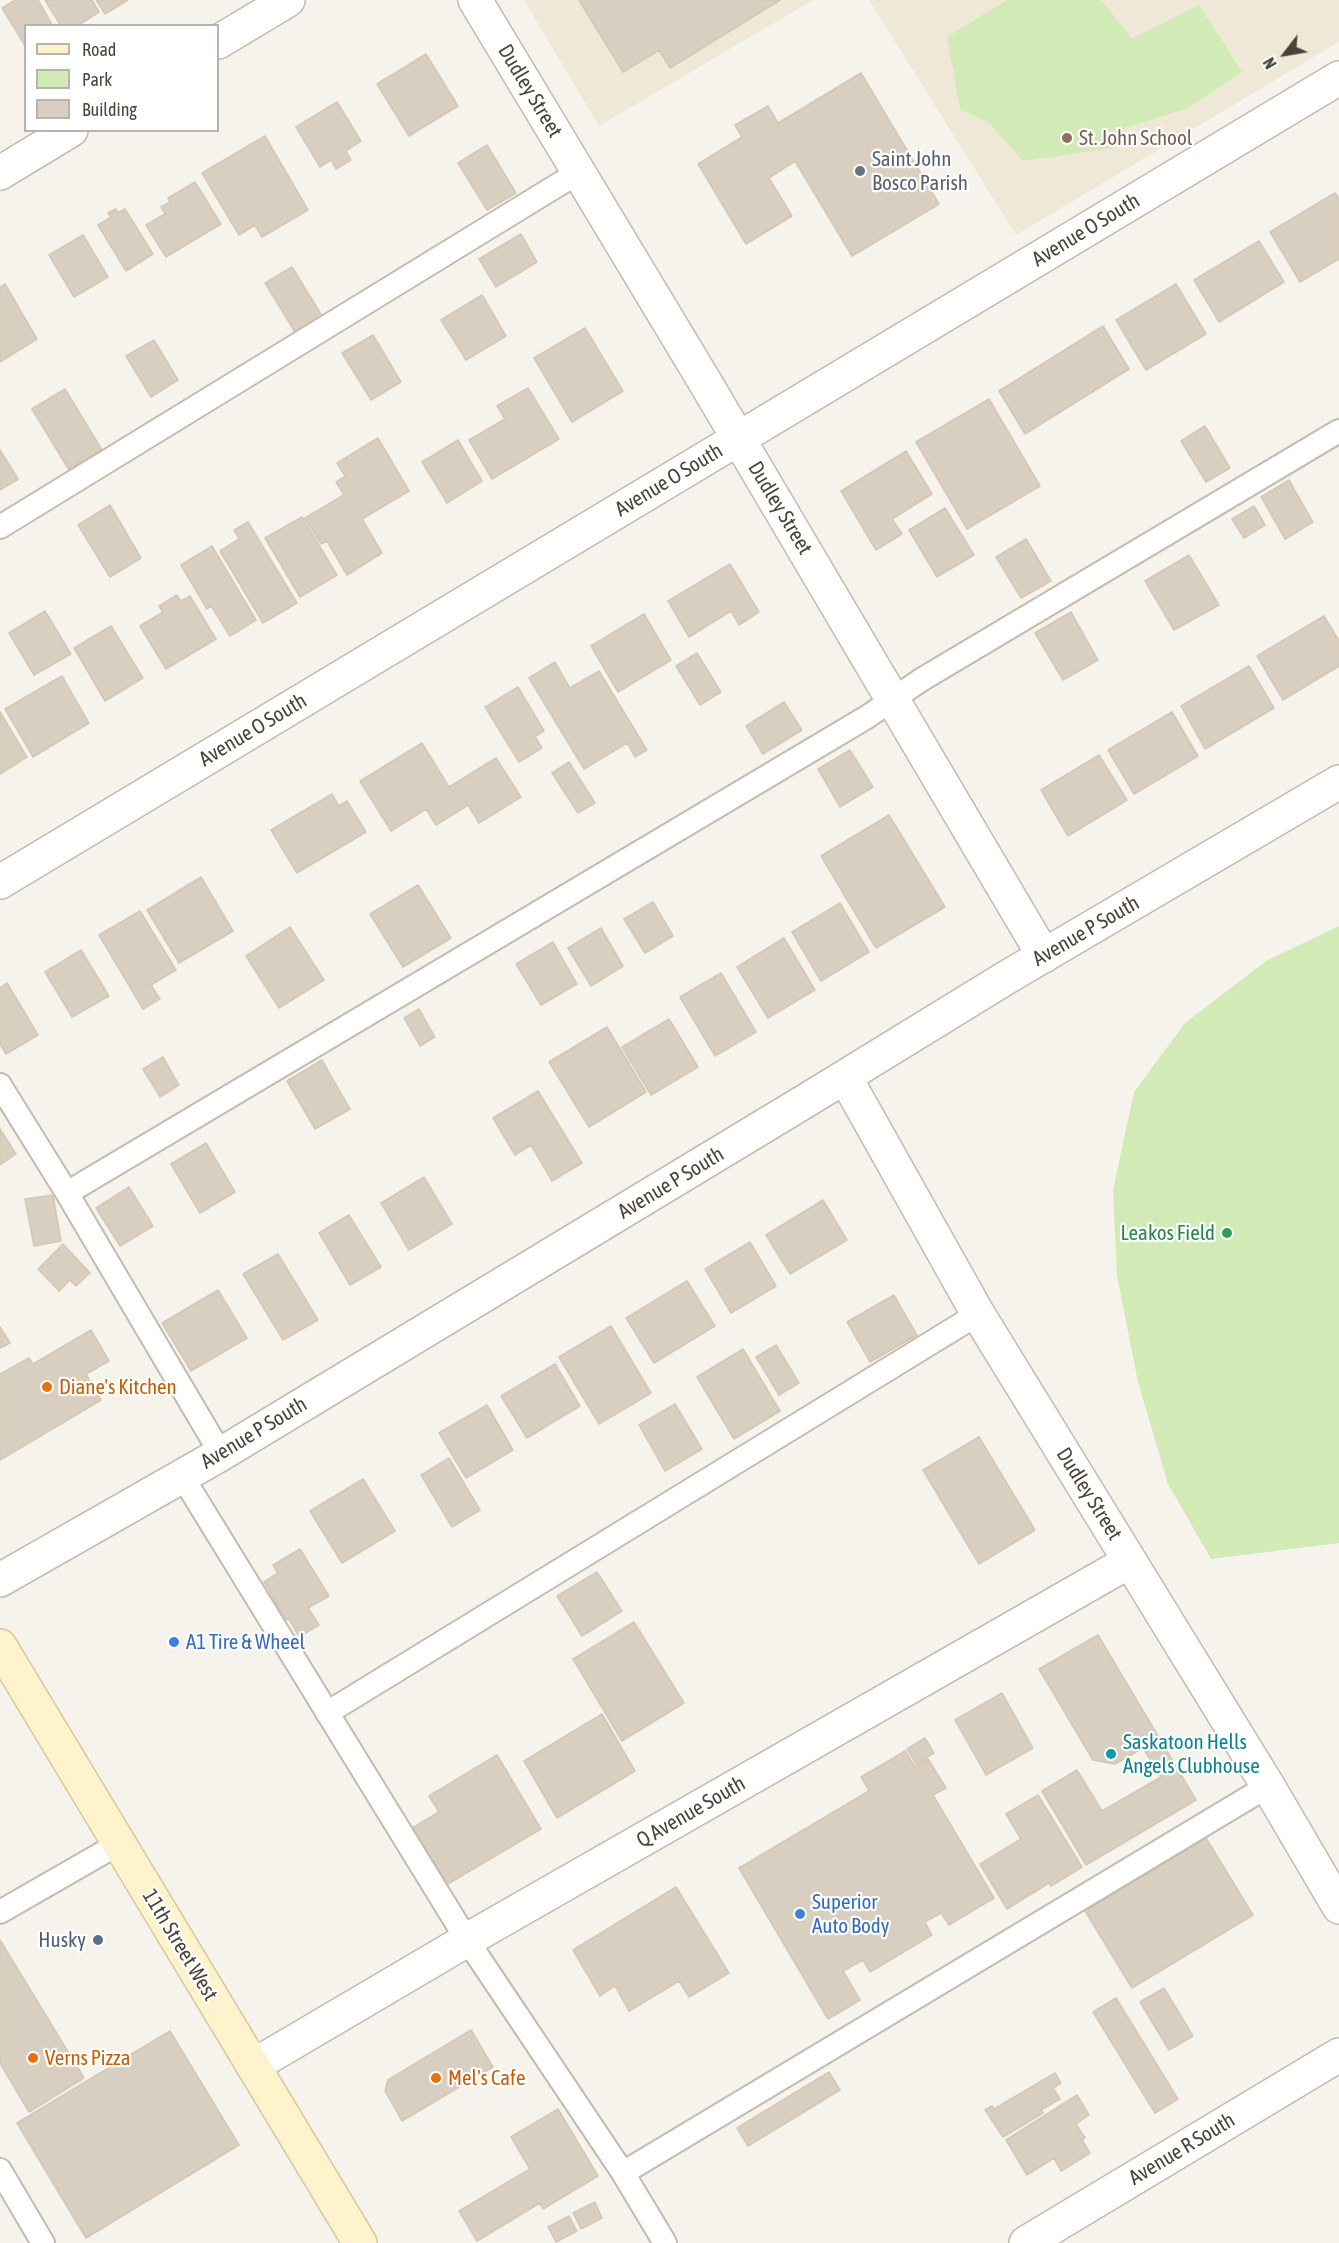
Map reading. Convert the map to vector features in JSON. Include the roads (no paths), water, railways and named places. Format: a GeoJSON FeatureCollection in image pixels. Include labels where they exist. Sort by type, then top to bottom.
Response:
{"type":"FeatureCollection","features":[{"type":"Feature","properties":{"kind":"main road","name":"11th Street West"},"geometry":{"type":"LineString","coordinates":[[0,1646],[360,2243]]}},
{"type":"Feature","properties":{"kind":"street"},"geometry":{"type":"LineString","coordinates":[[219,41],[288,0]]}},
{"type":"Feature","properties":{"kind":"street","name":"Dudley Street"},"geometry":{"type":"LineString","coordinates":[[475,0],[894,699],[1044,956]]}},
{"type":"Feature","properties":{"kind":"street","name":"Avenue O South"},"geometry":{"type":"LineString","coordinates":[[0,882],[1339,78]]}},
{"type":"Feature","properties":{"kind":"street"},"geometry":{"type":"LineString","coordinates":[[0,173],[68,132]]}},
{"type":"Feature","properties":{"kind":"street","name":"Avenue P South"},"geometry":{"type":"LineString","coordinates":[[0,1580],[221,1454],[1044,956],[1339,782]]}},
{"type":"Feature","properties":{"kind":"street","name":"Dudley Street"},"geometry":{"type":"LineString","coordinates":[[846,1077],[978,1314],[1268,1786],[1339,1907]]}},
{"type":"Feature","properties":{"kind":"street","name":"Q Avenue South"},"geometry":{"type":"LineString","coordinates":[[253,2066],[466,1940],[1130,1561]]}},
{"type":"Feature","properties":{"kind":"street","name":"Avenue R South"},"geometry":{"type":"LineString","coordinates":[[1026,2243],[1339,2055]]}},
{"type":"Feature","properties":{"kind":"lane"},"geometry":{"type":"LineString","coordinates":[[0,527],[579,172]]}},
{"type":"Feature","properties":{"kind":"lane"},"geometry":{"type":"LineString","coordinates":[[67,1193],[857,723],[921,680],[1339,431]]}},
{"type":"Feature","properties":{"kind":"lane"},"geometry":{"type":"LineString","coordinates":[[0,1085],[67,1193],[221,1454]]}},
{"type":"Feature","properties":{"kind":"lane"},"geometry":{"type":"LineString","coordinates":[[327,1713],[978,1314]]}},
{"type":"Feature","properties":{"kind":"lane"},"geometry":{"type":"LineString","coordinates":[[182,1476],[466,1940],[623,2173],[665,2243]]}},
{"type":"Feature","properties":{"kind":"lane"},"geometry":{"type":"LineString","coordinates":[[623,2173],[1268,1786]]}},
{"type":"Feature","properties":{"kind":"lane"},"geometry":{"type":"LineString","coordinates":[[0,1912],[120,1843]]}},
{"type":"Feature","properties":{"kind":"lane"},"geometry":{"type":"LineString","coordinates":[[0,2170],[43,2243]]}},
{"type":"Feature","properties":{"kind":"place","name":"St. John School"},"geometry":{"type":"Point","coordinates":[1067,138]}},
{"type":"Feature","properties":{"kind":"place","name":"Saint John Bosco Parish"},"geometry":{"type":"Point","coordinates":[860,171]}},
{"type":"Feature","properties":{"kind":"place","name":"Leakos Field"},"geometry":{"type":"Point","coordinates":[1227,1233]}},
{"type":"Feature","properties":{"kind":"place","name":"Diane's Kitchen"},"geometry":{"type":"Point","coordinates":[47,1387]}},
{"type":"Feature","properties":{"kind":"place","name":"A1 Tire & Wheel"},"geometry":{"type":"Point","coordinates":[174,1642]}},
{"type":"Feature","properties":{"kind":"place","name":"Saskatoon Hells Angels Clubhouse"},"geometry":{"type":"Point","coordinates":[1111,1754]}},
{"type":"Feature","properties":{"kind":"place","name":"Superior Auto Body"},"geometry":{"type":"Point","coordinates":[800,1914]}},
{"type":"Feature","properties":{"kind":"place","name":"Husky"},"geometry":{"type":"Point","coordinates":[98,1940]}},
{"type":"Feature","properties":{"kind":"place","name":"Verns Pizza"},"geometry":{"type":"Point","coordinates":[33,2058]}},
{"type":"Feature","properties":{"kind":"place","name":"Mel's Cafe"},"geometry":{"type":"Point","coordinates":[436,2078]}}]}
